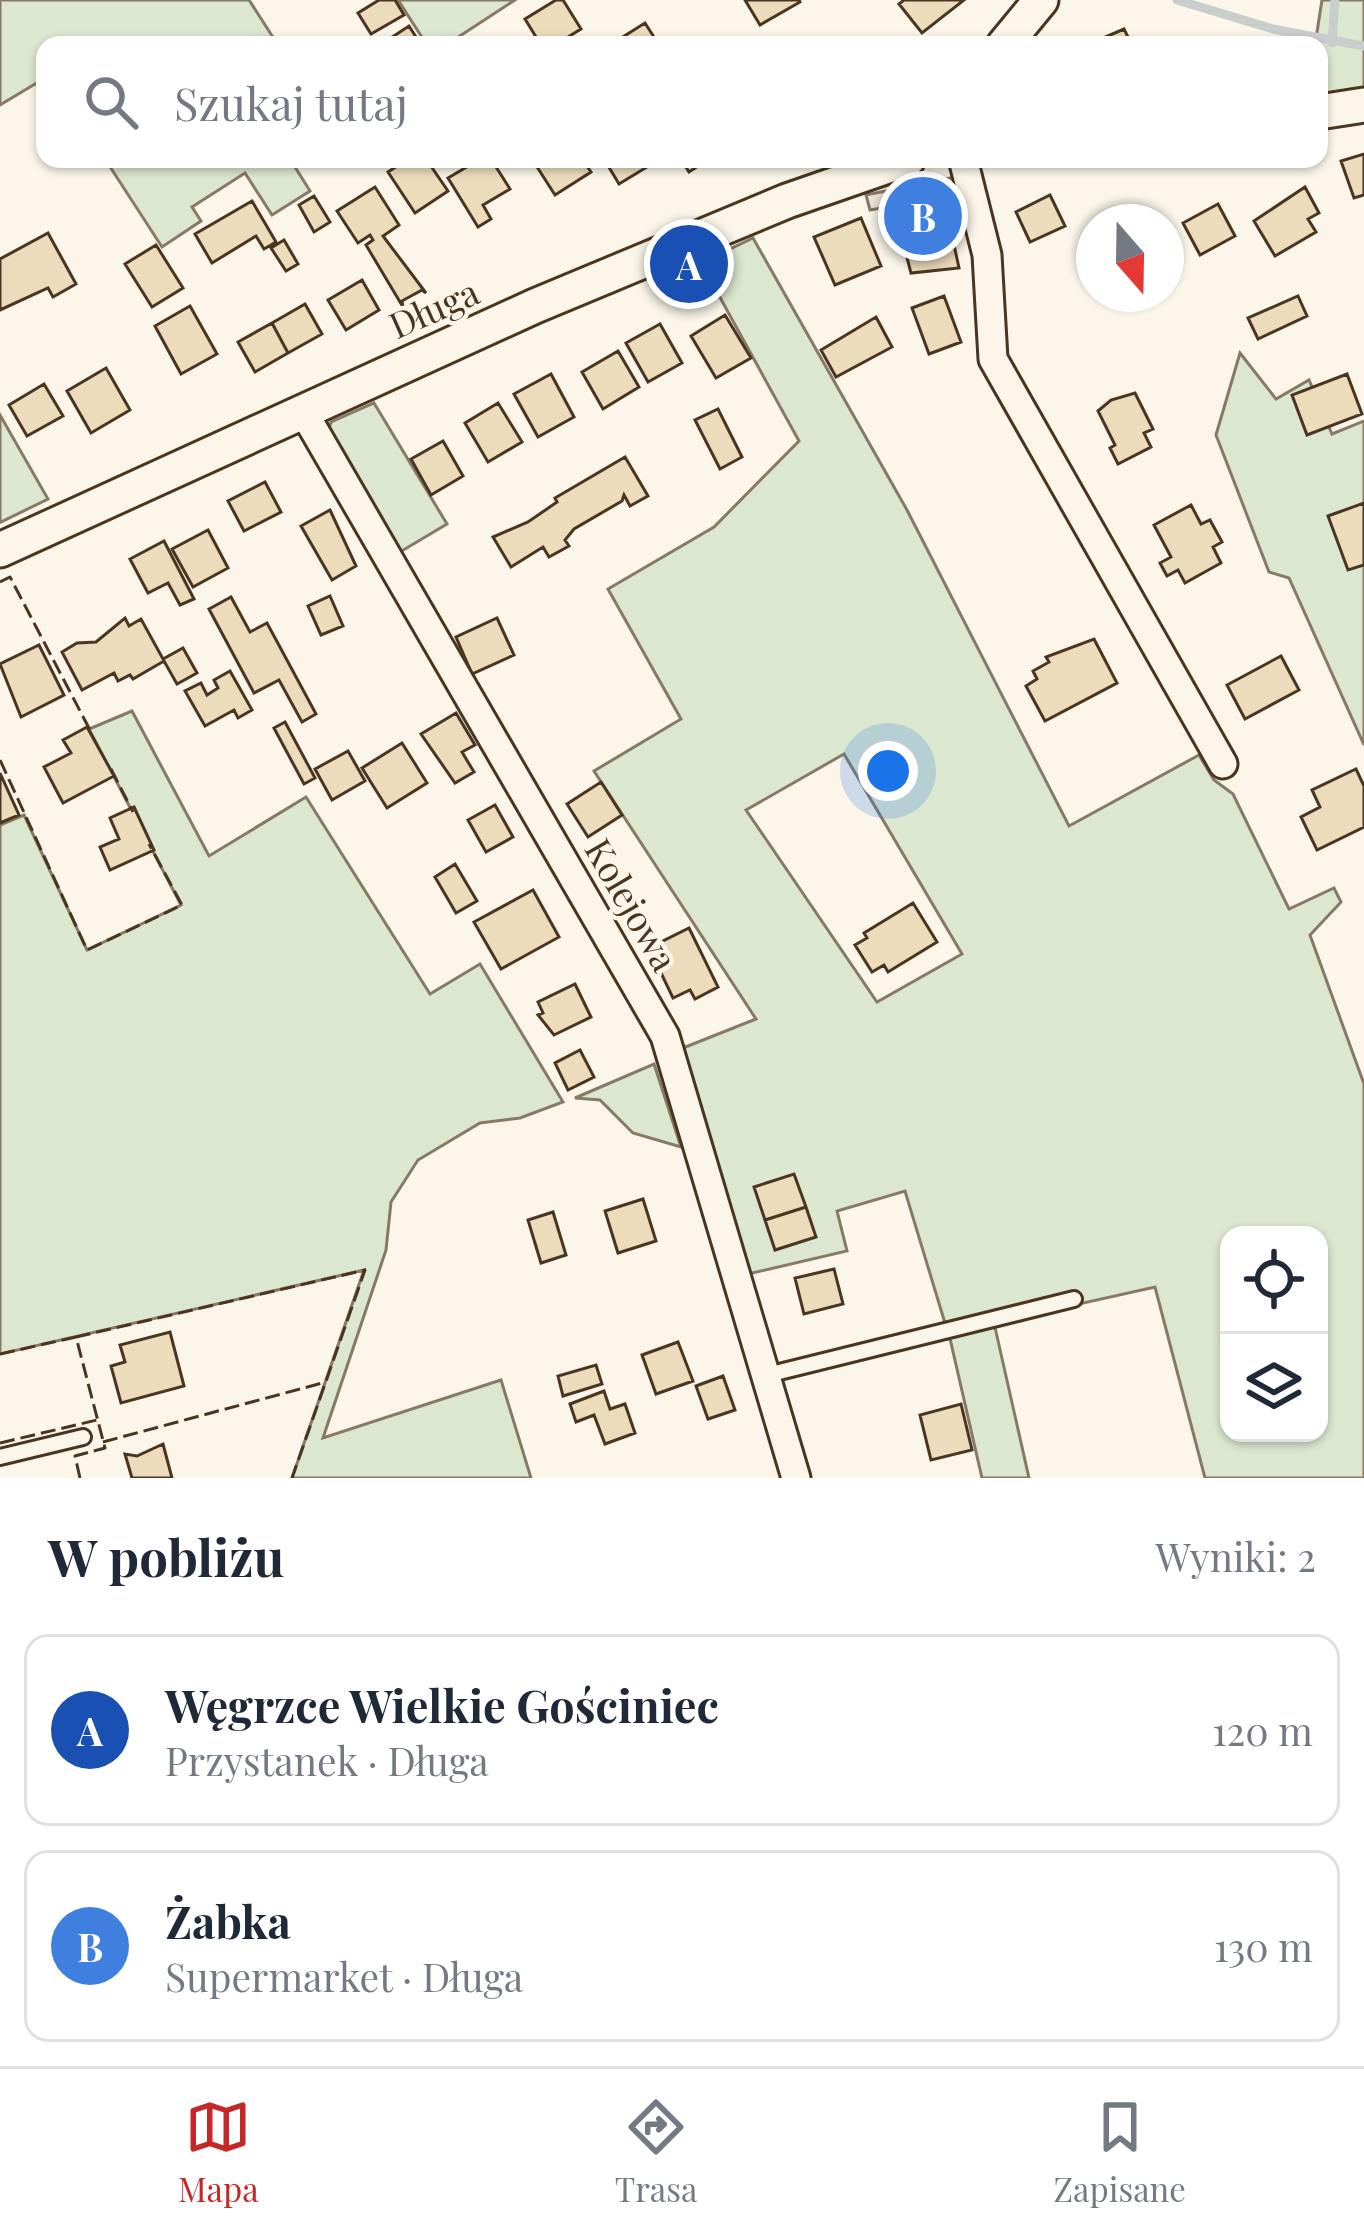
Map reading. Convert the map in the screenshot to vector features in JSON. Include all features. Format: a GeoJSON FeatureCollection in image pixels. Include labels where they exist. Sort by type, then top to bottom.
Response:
{"type":"FeatureCollection","features":[{"type":"Feature","properties":{"kind":"street"},"geometry":{"type":"LineString","coordinates":[[1011,36],[1041,0]]}},
{"type":"Feature","properties":{"kind":"street"},"geometry":{"type":"LineString","coordinates":[[1328,111],[1364,105]]}},
{"type":"Feature","properties":{"kind":"street","name":"Długa"},"geometry":{"type":"LineString","coordinates":[[0,550],[708,233],[884,168]]}},
{"type":"Feature","properties":{"kind":"street"},"geometry":{"type":"LineString","coordinates":[[966,168],[987,255],[993,359],[1222,764]]}},
{"type":"Feature","properties":{"kind":"street","name":"Kolejowa"},"geometry":{"type":"LineString","coordinates":[[303,411],[665,1036],[796,1478]]}},
{"type":"Feature","properties":{"kind":"lane"},"geometry":{"type":"LineString","coordinates":[[767,1375],[1074,1299]]}},
{"type":"Feature","properties":{"kind":"lane"},"geometry":{"type":"LineString","coordinates":[[0,1457],[83,1437]]}},
{"type":"Feature","properties":{"kind":"green space"},"geometry":{"type":"Polygon","coordinates":[[[0,0],[249,0],[272,36],[36,36],[36,83],[0,105],[0,0]]]}},
{"type":"Feature","properties":{"kind":"green space"},"geometry":{"type":"Polygon","coordinates":[[[398,0],[515,0],[460,36],[421,36],[398,0]]]}},
{"type":"Feature","properties":{"kind":"green space"},"geometry":{"type":"Polygon","coordinates":[[[1322,0],[1364,0],[1364,89],[1328,95],[1328,36],[1316,36],[1322,0]]]}},
{"type":"Feature","properties":{"kind":"green space"},"geometry":{"type":"Polygon","coordinates":[[[111,168],[296,168],[310,191],[272,215],[245,173],[192,207],[201,221],[162,247],[111,168]]]}},
{"type":"Feature","properties":{"kind":"green space"},"geometry":{"type":"Polygon","coordinates":[[[753,238],[907,510],[1069,826],[1199,755],[1214,780],[1233,794],[1289,909],[1334,888],[1341,902],[1310,935],[1364,1084],[1364,1478],[1205,1478],[1155,1287],[994,1323],[1029,1478],[982,1478],[951,1343],[905,1191],[837,1211],[847,1251],[748,1274],[683,1048],[756,1019],[594,771],[681,719],[608,589],[714,527],[799,441],[701,263],[753,238]],[[844,754],[746,810],[877,1002],[962,954],[844,754]]]}},
{"type":"Feature","properties":{"kind":"green space"},"geometry":{"type":"Polygon","coordinates":[[[1240,353],[1276,399],[1309,380],[1332,434],[1364,421],[1364,745],[1289,578],[1269,572],[1216,435],[1240,353]]]}},
{"type":"Feature","properties":{"kind":"green space"},"geometry":{"type":"Polygon","coordinates":[[[374,403],[447,524],[400,552],[328,431],[331,422],[374,403]]]}},
{"type":"Feature","properties":{"kind":"green space"},"geometry":{"type":"Polygon","coordinates":[[[0,415],[48,499],[1,522],[0,520],[0,415]]]}},
{"type":"Feature","properties":{"kind":"green space"},"geometry":{"type":"Polygon","coordinates":[[[132,711],[209,856],[306,797],[430,994],[480,964],[563,1102],[520,1118],[480,1123],[418,1160],[391,1202],[386,1250],[323,1438],[501,1380],[531,1478],[292,1478],[364,1270],[0,1354],[0,825],[24,815],[87,950],[181,905],[89,729],[132,711]]]}},
{"type":"Feature","properties":{"kind":"green space"},"geometry":{"type":"Polygon","coordinates":[[[654,1064],[681,1147],[633,1133],[600,1100],[575,1098],[654,1064]]]}},
{"type":"Feature","properties":{"kind":"shaded area"},"geometry":{"type":"Polygon","coordinates":[[[955,177],[960,194],[870,210],[866,195],[955,177]]]}},
{"type":"Feature","properties":{"kind":"building"},"geometry":{"type":"Polygon","coordinates":[[[379,0],[395,0],[404,15],[371,34],[358,13],[379,0]]]}},
{"type":"Feature","properties":{"kind":"building"},"geometry":{"type":"Polygon","coordinates":[[[563,0],[581,29],[570,36],[535,36],[525,19],[563,0]]]}},
{"type":"Feature","properties":{"kind":"building"},"geometry":{"type":"Polygon","coordinates":[[[745,0],[799,0],[800,2],[760,25],[745,0]]]}},
{"type":"Feature","properties":{"kind":"building"},"geometry":{"type":"Polygon","coordinates":[[[904,0],[964,0],[922,33],[899,4],[904,0]]]}},
{"type":"Feature","properties":{"kind":"building"},"geometry":{"type":"Polygon","coordinates":[[[645,23],[653,36],[624,36],[645,23]]]}},
{"type":"Feature","properties":{"kind":"building"},"geometry":{"type":"Polygon","coordinates":[[[409,26],[415,36],[394,36],[409,26]]]}},
{"type":"Feature","properties":{"kind":"building"},"geometry":{"type":"Polygon","coordinates":[[[1364,154],[1364,195],[1354,198],[1341,161],[1364,154]]]}},
{"type":"Feature","properties":{"kind":"building"},"geometry":{"type":"Polygon","coordinates":[[[432,168],[448,191],[415,213],[388,172],[432,168]]]}},
{"type":"Feature","properties":{"kind":"building"},"geometry":{"type":"Polygon","coordinates":[[[465,168],[497,168],[510,189],[483,205],[491,219],[478,227],[448,178],[465,168]]]}},
{"type":"Feature","properties":{"kind":"building"},"geometry":{"type":"Polygon","coordinates":[[[538,168],[588,168],[591,172],[555,195],[538,168]]]}},
{"type":"Feature","properties":{"kind":"building"},"geometry":{"type":"Polygon","coordinates":[[[609,168],[645,168],[619,184],[609,168]]]}},
{"type":"Feature","properties":{"kind":"building"},"geometry":{"type":"Polygon","coordinates":[[[375,187],[399,225],[383,236],[426,293],[422,290],[402,301],[403,307],[366,245],[373,240],[370,235],[358,243],[337,211],[375,187]]]}},
{"type":"Feature","properties":{"kind":"building"},"geometry":{"type":"Polygon","coordinates":[[[1305,187],[1319,213],[1308,219],[1316,232],[1275,256],[1254,221],[1305,187]]]}},
{"type":"Feature","properties":{"kind":"building"},"geometry":{"type":"Polygon","coordinates":[[[1050,195],[1065,226],[1030,242],[1016,212],[1050,195]]]}},
{"type":"Feature","properties":{"kind":"building"},"geometry":{"type":"Polygon","coordinates":[[[314,196],[330,222],[314,232],[299,205],[314,196]]]}},
{"type":"Feature","properties":{"kind":"building"},"geometry":{"type":"Polygon","coordinates":[[[252,201],[276,242],[264,249],[256,236],[212,263],[195,234],[252,201]]]}},
{"type":"Feature","properties":{"kind":"building"},"geometry":{"type":"Polygon","coordinates":[[[1218,204],[1235,236],[1200,255],[1184,222],[1218,204]]]}},
{"type":"Feature","properties":{"kind":"building"},"geometry":{"type":"Polygon","coordinates":[[[946,208],[959,268],[911,273],[903,242],[892,243],[888,221],[946,208]]]}},
{"type":"Feature","properties":{"kind":"building"},"geometry":{"type":"Polygon","coordinates":[[[861,218],[881,266],[835,285],[814,237],[861,218]]]}},
{"type":"Feature","properties":{"kind":"building"},"geometry":{"type":"Polygon","coordinates":[[[48,233],[76,284],[53,297],[48,288],[0,310],[0,259],[48,233]]]}},
{"type":"Feature","properties":{"kind":"building"},"geometry":{"type":"Polygon","coordinates":[[[284,240],[298,264],[286,271],[271,248],[284,240]]]}},
{"type":"Feature","properties":{"kind":"building"},"geometry":{"type":"Polygon","coordinates":[[[156,245],[183,288],[152,307],[125,264],[156,245]]]}},
{"type":"Feature","properties":{"kind":"building"},"geometry":{"type":"Polygon","coordinates":[[[362,280],[379,310],[346,330],[328,300],[362,280]]]}},
{"type":"Feature","properties":{"kind":"building"},"geometry":{"type":"Polygon","coordinates":[[[944,296],[961,342],[929,354],[912,308],[944,296]]]}},
{"type":"Feature","properties":{"kind":"building"},"geometry":{"type":"Polygon","coordinates":[[[1298,296],[1307,316],[1258,339],[1248,318],[1298,296]]]}},
{"type":"Feature","properties":{"kind":"building"},"geometry":{"type":"Polygon","coordinates":[[[305,304],[322,334],[288,353],[272,323],[305,304]]]}},
{"type":"Feature","properties":{"kind":"building"},"geometry":{"type":"Polygon","coordinates":[[[190,306],[217,354],[181,374],[155,326],[190,306]]]}},
{"type":"Feature","properties":{"kind":"building"},"geometry":{"type":"Polygon","coordinates":[[[725,315],[751,358],[716,378],[691,336],[725,315]]]}},
{"type":"Feature","properties":{"kind":"building"},"geometry":{"type":"Polygon","coordinates":[[[876,317],[892,347],[836,377],[821,350],[876,317]]]}},
{"type":"Feature","properties":{"kind":"building"},"geometry":{"type":"Polygon","coordinates":[[[272,323],[288,353],[255,372],[238,342],[272,323]]]}},
{"type":"Feature","properties":{"kind":"building"},"geometry":{"type":"Polygon","coordinates":[[[660,324],[682,363],[648,382],[626,343],[660,324]]]}},
{"type":"Feature","properties":{"kind":"building"},"geometry":{"type":"Polygon","coordinates":[[[618,351],[639,387],[603,409],[582,372],[618,351]]]}},
{"type":"Feature","properties":{"kind":"building"},"geometry":{"type":"Polygon","coordinates":[[[106,368],[130,410],[91,433],[67,391],[106,368]]]}},
{"type":"Feature","properties":{"kind":"building"},"geometry":{"type":"Polygon","coordinates":[[[551,374],[574,417],[538,437],[514,394],[551,374]]]}},
{"type":"Feature","properties":{"kind":"building"},"geometry":{"type":"Polygon","coordinates":[[[1347,374],[1362,414],[1307,435],[1292,395],[1347,374]]]}},
{"type":"Feature","properties":{"kind":"building"},"geometry":{"type":"Polygon","coordinates":[[[44,384],[63,416],[27,436],[9,405],[44,384]]]}},
{"type":"Feature","properties":{"kind":"building"},"geometry":{"type":"Polygon","coordinates":[[[1135,393],[1153,429],[1144,433],[1151,447],[1118,464],[1110,448],[1115,445],[1098,411],[1111,400],[1135,393]]]}},
{"type":"Feature","properties":{"kind":"building"},"geometry":{"type":"Polygon","coordinates":[[[498,403],[522,442],[488,462],[465,423],[498,403]]]}},
{"type":"Feature","properties":{"kind":"building"},"geometry":{"type":"Polygon","coordinates":[[[718,409],[742,457],[720,469],[695,420],[718,409]]]}},
{"type":"Feature","properties":{"kind":"building"},"geometry":{"type":"Polygon","coordinates":[[[443,441],[463,476],[431,495],[411,459],[443,441]]]}},
{"type":"Feature","properties":{"kind":"building"},"geometry":{"type":"Polygon","coordinates":[[[625,457],[648,496],[630,506],[624,495],[622,501],[574,529],[565,540],[569,546],[549,557],[543,547],[511,567],[493,537],[528,522],[557,502],[555,498],[625,457]]]}},
{"type":"Feature","properties":{"kind":"building"},"geometry":{"type":"Polygon","coordinates":[[[265,482],[281,512],[244,531],[228,501],[265,482]]]}},
{"type":"Feature","properties":{"kind":"building"},"geometry":{"type":"Polygon","coordinates":[[[1364,503],[1364,565],[1348,570],[1328,516],[1364,503]]]}},
{"type":"Feature","properties":{"kind":"building"},"geometry":{"type":"Polygon","coordinates":[[[1191,505],[1201,524],[1210,520],[1222,542],[1213,547],[1221,563],[1185,583],[1178,570],[1167,576],[1160,563],[1171,557],[1154,525],[1191,505]]]}},
{"type":"Feature","properties":{"kind":"building"},"geometry":{"type":"Polygon","coordinates":[[[330,510],[356,566],[332,580],[301,526],[330,510]]]}},
{"type":"Feature","properties":{"kind":"building"},"geometry":{"type":"Polygon","coordinates":[[[208,530],[228,568],[193,587],[172,549],[208,530]]]}},
{"type":"Feature","properties":{"kind":"building"},"geometry":{"type":"Polygon","coordinates":[[[164,541],[194,599],[180,605],[168,583],[148,593],[130,559],[164,541]]]}},
{"type":"Feature","properties":{"kind":"building"},"geometry":{"type":"Polygon","coordinates":[[[330,596],[343,626],[321,635],[308,606],[330,596]]]}},
{"type":"Feature","properties":{"kind":"building"},"geometry":{"type":"Polygon","coordinates":[[[231,597],[250,632],[267,623],[316,714],[302,722],[279,680],[254,693],[209,609],[231,597]]]}},
{"type":"Feature","properties":{"kind":"building"},"geometry":{"type":"Polygon","coordinates":[[[125,618],[129,626],[141,619],[163,659],[183,648],[197,673],[177,684],[164,661],[133,679],[130,675],[118,681],[114,673],[82,690],[62,652],[77,643],[96,642],[125,618]]]}},
{"type":"Feature","properties":{"kind":"building"},"geometry":{"type":"Polygon","coordinates":[[[497,618],[514,655],[472,674],[456,637],[497,618]]]}},
{"type":"Feature","properties":{"kind":"building"},"geometry":{"type":"Polygon","coordinates":[[[1094,639],[1117,683],[1045,721],[1026,686],[1037,679],[1033,671],[1049,662],[1046,657],[1094,639]]]}},
{"type":"Feature","properties":{"kind":"building"},"geometry":{"type":"Polygon","coordinates":[[[39,645],[64,695],[21,717],[0,664],[39,645]]]}},
{"type":"Feature","properties":{"kind":"building"},"geometry":{"type":"Polygon","coordinates":[[[1281,656],[1299,690],[1245,719],[1227,685],[1281,656]]]}},
{"type":"Feature","properties":{"kind":"building"},"geometry":{"type":"Polygon","coordinates":[[[230,671],[252,710],[238,718],[234,710],[205,726],[185,691],[201,683],[207,695],[218,688],[214,680],[230,671]]]}},
{"type":"Feature","properties":{"kind":"building"},"geometry":{"type":"Polygon","coordinates":[[[456,713],[475,745],[462,752],[474,772],[455,783],[421,734],[456,713]]]}},
{"type":"Feature","properties":{"kind":"building"},"geometry":{"type":"Polygon","coordinates":[[[285,722],[315,778],[304,784],[274,728],[285,722]]]}},
{"type":"Feature","properties":{"kind":"building"},"geometry":{"type":"Polygon","coordinates":[[[87,727],[114,776],[63,803],[44,767],[71,753],[63,740],[87,727]]]}},
{"type":"Feature","properties":{"kind":"building"},"geometry":{"type":"Polygon","coordinates":[[[402,743],[427,783],[387,808],[362,768],[402,743]]]}},
{"type":"Feature","properties":{"kind":"building"},"geometry":{"type":"Polygon","coordinates":[[[348,751],[365,781],[332,800],[315,769],[348,751]]]}},
{"type":"Feature","properties":{"kind":"building"},"geometry":{"type":"Polygon","coordinates":[[[1356,769],[1364,786],[1364,827],[1317,850],[1301,817],[1320,807],[1312,790],[1356,769]]]}},
{"type":"Feature","properties":{"kind":"building"},"geometry":{"type":"Polygon","coordinates":[[[0,773],[19,815],[0,823],[0,773]]]}},
{"type":"Feature","properties":{"kind":"building"},"geometry":{"type":"Polygon","coordinates":[[[601,782],[622,815],[588,837],[567,804],[601,782]]]}},
{"type":"Feature","properties":{"kind":"building"},"geometry":{"type":"Polygon","coordinates":[[[495,805],[513,837],[486,852],[468,820],[495,805]]]}},
{"type":"Feature","properties":{"kind":"building"},"geometry":{"type":"Polygon","coordinates":[[[134,807],[154,850],[110,870],[100,847],[119,839],[110,818],[134,807]]]}},
{"type":"Feature","properties":{"kind":"building"},"geometry":{"type":"Polygon","coordinates":[[[455,864],[477,901],[456,913],[435,877],[455,864]]]}},
{"type":"Feature","properties":{"kind":"building"},"geometry":{"type":"Polygon","coordinates":[[[533,890],[559,937],[501,969],[474,922],[533,890]]]}},
{"type":"Feature","properties":{"kind":"building"},"geometry":{"type":"Polygon","coordinates":[[[913,903],[937,942],[888,972],[884,965],[872,972],[855,945],[867,938],[864,933],[913,903]]]}},
{"type":"Feature","properties":{"kind":"building"},"geometry":{"type":"Polygon","coordinates":[[[689,928],[718,987],[695,999],[690,990],[673,998],[649,948],[689,928]]]}},
{"type":"Feature","properties":{"kind":"building"},"geometry":{"type":"Polygon","coordinates":[[[575,984],[591,1017],[554,1035],[538,1015],[543,1013],[538,1002],[575,984]]]}},
{"type":"Feature","properties":{"kind":"building"},"geometry":{"type":"Polygon","coordinates":[[[580,1050],[594,1077],[568,1090],[555,1063],[580,1050]]]}},
{"type":"Feature","properties":{"kind":"building"},"geometry":{"type":"Polygon","coordinates":[[[794,1174],[806,1207],[765,1220],[754,1187],[794,1174]]]}},
{"type":"Feature","properties":{"kind":"building"},"geometry":{"type":"Polygon","coordinates":[[[643,1199],[656,1241],[618,1253],[605,1211],[643,1199]]]}},
{"type":"Feature","properties":{"kind":"building"},"geometry":{"type":"Polygon","coordinates":[[[806,1207],[816,1237],[775,1250],[765,1220],[806,1207]]]}},
{"type":"Feature","properties":{"kind":"building"},"geometry":{"type":"Polygon","coordinates":[[[553,1212],[566,1255],[541,1263],[528,1220],[553,1212]]]}},
{"type":"Feature","properties":{"kind":"building"},"geometry":{"type":"Polygon","coordinates":[[[834,1269],[843,1304],[804,1314],[795,1278],[834,1269]]]}},
{"type":"Feature","properties":{"kind":"building"},"geometry":{"type":"Polygon","coordinates":[[[170,1332],[184,1386],[121,1403],[111,1366],[125,1362],[120,1345],[170,1332]]]}},
{"type":"Feature","properties":{"kind":"building"},"geometry":{"type":"Polygon","coordinates":[[[678,1342],[693,1381],[656,1394],[642,1355],[678,1342]]]}},
{"type":"Feature","properties":{"kind":"building"},"geometry":{"type":"Polygon","coordinates":[[[596,1365],[602,1384],[563,1396],[558,1376],[596,1365]]]}},
{"type":"Feature","properties":{"kind":"building"},"geometry":{"type":"Polygon","coordinates":[[[723,1376],[735,1410],[708,1419],[696,1386],[723,1376]]]}},
{"type":"Feature","properties":{"kind":"building"},"geometry":{"type":"Polygon","coordinates":[[[604,1391],[610,1409],[625,1404],[635,1433],[605,1444],[594,1415],[576,1422],[570,1404],[604,1391]]]}},
{"type":"Feature","properties":{"kind":"building"},"geometry":{"type":"Polygon","coordinates":[[[961,1404],[972,1450],[931,1460],[920,1415],[961,1404]]]}},
{"type":"Feature","properties":{"kind":"building"},"geometry":{"type":"Polygon","coordinates":[[[163,1444],[172,1478],[132,1478],[125,1454],[137,1456],[163,1444]]]}},
{"type":"Feature","properties":{"kind":"waterway"},"geometry":{"type":"LineString","coordinates":[[1177,0],[1310,36]]}},
{"type":"Feature","properties":{"kind":"waterway"},"geometry":{"type":"LineString","coordinates":[[1332,43],[1335,0]]}},
{"type":"Feature","properties":{"kind":"waterway"},"geometry":{"type":"LineString","coordinates":[[1328,39],[1364,46]]}},
{"type":"Feature","properties":{"kind":"fence"},"geometry":{"type":"LineString","coordinates":[[0,582],[10,577],[91,732]]}},
{"type":"Feature","properties":{"kind":"fence"},"geometry":{"type":"LineString","coordinates":[[0,760],[87,950],[182,905],[149,844]]}},
{"type":"Feature","properties":{"kind":"fence"},"geometry":{"type":"LineString","coordinates":[[111,769],[133,812]]}},
{"type":"Feature","properties":{"kind":"fence"},"geometry":{"type":"LineString","coordinates":[[80,1478],[75,1456],[105,1448],[76,1337],[365,1270],[292,1478]]}},
{"type":"Feature","properties":{"kind":"fence"},"geometry":{"type":"LineString","coordinates":[[0,1354],[76,1337]]}},
{"type":"Feature","properties":{"kind":"fence"},"geometry":{"type":"LineString","coordinates":[[103,1442],[326,1382]]}},
{"type":"Feature","properties":{"kind":"fence"},"geometry":{"type":"LineString","coordinates":[[0,1443],[97,1420]]}},
{"type":"Feature","properties":{"kind":"place","name":"Żabka"},"geometry":{"type":"Point","coordinates":[923,216]}},
{"type":"Feature","properties":{"kind":"place","name":"Węgrzce Wielkie Gościniec"},"geometry":{"type":"Point","coordinates":[689,264]}}]}
